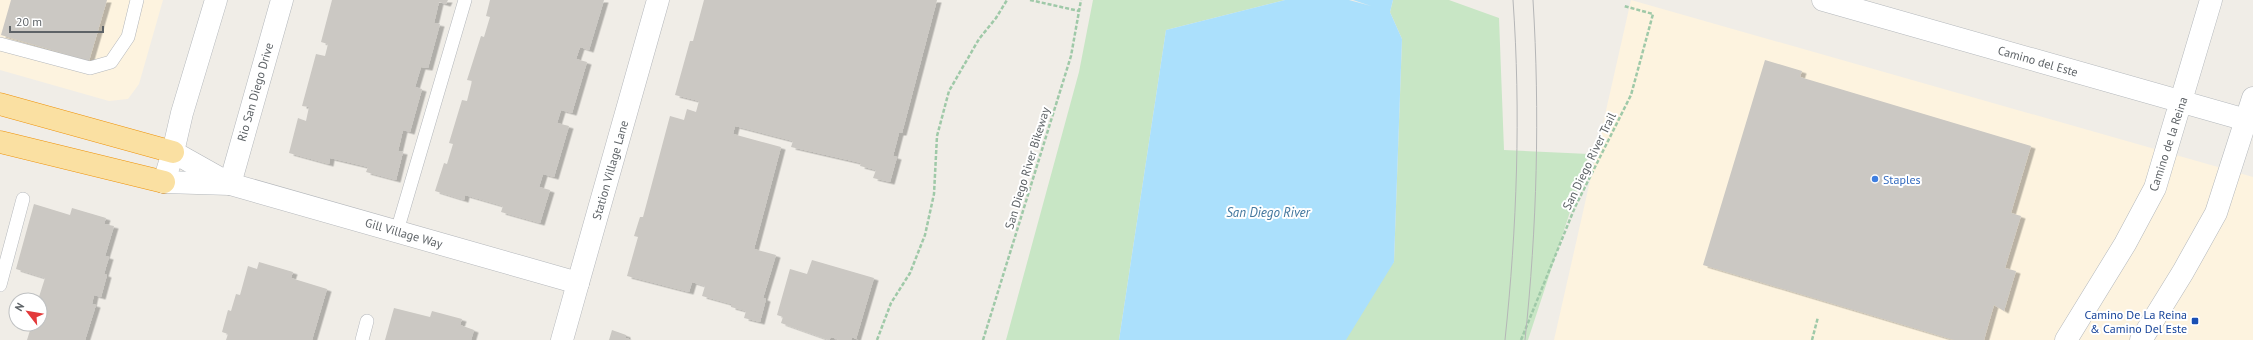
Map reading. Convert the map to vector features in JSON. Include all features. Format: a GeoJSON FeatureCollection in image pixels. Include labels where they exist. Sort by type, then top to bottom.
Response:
{"type":"FeatureCollection","features":[{"type":"Feature","properties":{"kind":"highway"},"geometry":{"type":"LineString","coordinates":[[0,104],[173,152]]}},
{"type":"Feature","properties":{"kind":"highway"},"geometry":{"type":"LineString","coordinates":[[0,142],[164,182]]}},
{"type":"Feature","properties":{"kind":"main road"},"geometry":{"type":"LineString","coordinates":[[164,182],[182,113],[216,0]]}},
{"type":"Feature","properties":{"kind":"main road","name":"Rio San Diego Drive"},"geometry":{"type":"LineString","coordinates":[[230,184],[282,0]]}},
{"type":"Feature","properties":{"kind":"main road","name":"Station Village Lane"},"geometry":{"type":"LineString","coordinates":[[562,340],[658,0]]}},
{"type":"Feature","properties":{"kind":"main road","name":"Camino del Este"},"geometry":{"type":"LineString","coordinates":[[1824,0],[2250,121]]}},
{"type":"Feature","properties":{"kind":"main road","name":"Camino de la Reina"},"geometry":{"type":"LineString","coordinates":[[2066,340],[2125,244],[2155,188],[2182,102],[2211,0]]}},
{"type":"Feature","properties":{"kind":"main road"},"geometry":{"type":"LineString","coordinates":[[2141,340],[2183,272],[2216,213],[2250,121],[2253,98]]}},
{"type":"Feature","properties":{"kind":"main road","name":"Gill Village Way"},"geometry":{"type":"LineString","coordinates":[[173,152],[230,184],[578,283]]}},
{"type":"Feature","properties":{"kind":"main road","name":"Gill Village Way"},"geometry":{"type":"LineString","coordinates":[[164,182],[230,184]]}},
{"type":"Feature","properties":{"kind":"lane"},"geometry":{"type":"LineString","coordinates":[[0,44],[90,68],[111,62],[128,37],[137,0]]}},
{"type":"Feature","properties":{"kind":"lane"},"geometry":{"type":"LineString","coordinates":[[398,231],[465,0]]}},
{"type":"Feature","properties":{"kind":"lane"},"geometry":{"type":"LineString","coordinates":[[0,285],[22,199]]}},
{"type":"Feature","properties":{"kind":"lane"},"geometry":{"type":"LineString","coordinates":[[362,340],[367,321]]}},
{"type":"Feature","properties":{"kind":"path"},"geometry":{"type":"LineString","coordinates":[[877,340],[891,303],[910,273],[925,235],[934,194],[937,136],[949,91],[979,39],[996,18],[1006,0]]}},
{"type":"Feature","properties":{"kind":"path"},"geometry":{"type":"LineString","coordinates":[[1030,0],[1079,11]]}},
{"type":"Feature","properties":{"kind":"path","name":"San Diego River Bikeway"},"geometry":{"type":"LineString","coordinates":[[983,340],[1071,56],[1081,0]]}},
{"type":"Feature","properties":{"kind":"path","name":"San Diego River Trail"},"geometry":{"type":"LineString","coordinates":[[1521,340],[1576,207],[1631,95],[1653,14],[1624,6]]}},
{"type":"Feature","properties":{"kind":"path"},"geometry":{"type":"LineString","coordinates":[[1812,340],[1818,317]]}},
{"type":"Feature","properties":{"kind":"shaded area"},"geometry":{"type":"Polygon","coordinates":[[[0,0],[163,0],[139,84],[128,99],[109,101],[0,70],[0,0]]]}},
{"type":"Feature","properties":{"kind":"shaded area"},"geometry":{"type":"Polygon","coordinates":[[[1631,0],[2253,177],[2253,340],[1554,340],[1631,0]]]}},
{"type":"Feature","properties":{"kind":"green space"},"geometry":{"type":"Polygon","coordinates":[[[1093,0],[1285,0],[1166,30],[1119,340],[1006,340],[1079,72],[1093,0]]]}},
{"type":"Feature","properties":{"kind":"green space"},"geometry":{"type":"Polygon","coordinates":[[[1393,0],[1449,0],[1499,18],[1504,150],[1589,154],[1528,340],[1287,340],[1394,262],[1402,39],[1390,12],[1393,0]]]}},
{"type":"Feature","properties":{"kind":"water","name":"San Diego River"},"geometry":{"type":"Polygon","coordinates":[[[1285,0],[1349,0],[1371,6],[1353,0],[1393,0],[1390,12],[1402,39],[1394,262],[1346,340],[1119,340],[1166,30],[1285,0]]]}},
{"type":"Feature","properties":{"kind":"building"},"geometry":{"type":"Polygon","coordinates":[[[11,0],[107,0],[89,61],[1,35],[11,0]]]}},
{"type":"Feature","properties":{"kind":"building"},"geometry":{"type":"Polygon","coordinates":[[[332,0],[448,0],[446,4],[439,2],[434,23],[440,24],[428,68],[421,67],[415,87],[422,89],[410,132],[403,130],[398,151],[403,152],[396,180],[366,172],[368,167],[330,158],[329,164],[289,153],[298,118],[306,121],[309,107],[302,106],[316,54],[325,56],[328,44],[321,42],[332,0]]]}},
{"type":"Feature","properties":{"kind":"building"},"geometry":{"type":"Polygon","coordinates":[[[490,0],[604,0],[589,50],[580,47],[576,59],[587,62],[572,113],[561,110],[557,123],[569,126],[554,177],[543,174],[539,187],[550,190],[540,223],[501,212],[503,206],[465,195],[464,200],[435,191],[444,163],[447,164],[453,144],[449,143],[462,100],[467,101],[472,81],[467,80],[481,36],[484,37],[490,17],[486,16],[490,0]]]}},
{"type":"Feature","properties":{"kind":"building"},"geometry":{"type":"Polygon","coordinates":[[[704,0],[937,0],[902,133],[899,133],[893,156],[897,157],[890,182],[873,178],[876,170],[860,166],[861,163],[791,147],[793,141],[735,126],[733,134],[781,147],[754,249],[776,255],[763,298],[766,299],[760,322],[744,318],[746,311],[731,307],[731,304],[702,296],[705,286],[692,282],[689,292],[627,276],[638,237],[634,236],[640,217],[643,217],[670,116],[684,120],[687,109],[696,112],[699,101],[675,95],[690,41],[693,41],[704,0]]]}},
{"type":"Feature","properties":{"kind":"building","name":"Staples"},"geometry":{"type":"Polygon","coordinates":[[[1765,60],[1802,71],[1800,77],[2031,146],[2011,213],[2021,216],[2005,268],[2016,271],[2004,311],[1994,305],[1984,340],[1954,340],[1703,265],[1765,60]]]}},
{"type":"Feature","properties":{"kind":"building"},"geometry":{"type":"Polygon","coordinates":[[[34,204],[70,215],[72,208],[106,218],[104,224],[114,226],[105,256],[109,257],[104,274],[107,275],[101,297],[94,295],[92,304],[96,305],[85,340],[27,340],[30,332],[48,332],[48,292],[41,292],[45,278],[16,269],[34,204]]]}},
{"type":"Feature","properties":{"kind":"building"},"geometry":{"type":"Polygon","coordinates":[[[812,260],[874,278],[856,339],[852,337],[851,340],[840,340],[831,337],[829,340],[781,323],[783,317],[777,315],[790,269],[807,274],[812,260]]]}},
{"type":"Feature","properties":{"kind":"building"},"geometry":{"type":"Polygon","coordinates":[[[259,262],[293,272],[291,278],[327,289],[312,340],[226,340],[228,334],[222,332],[228,310],[231,311],[236,294],[240,295],[248,266],[257,269],[259,262]]]}},
{"type":"Feature","properties":{"kind":"building"},"geometry":{"type":"Polygon","coordinates":[[[394,308],[430,317],[432,311],[462,319],[460,325],[474,330],[471,340],[385,340],[394,308]]]}},
{"type":"Feature","properties":{"kind":"building"},"geometry":{"type":"Polygon","coordinates":[[[612,330],[626,335],[626,338],[632,340],[609,340],[612,330]]]}},
{"type":"Feature","properties":{"kind":"tram line"},"geometry":{"type":"LineString","coordinates":[[1505,340],[1515,213],[1517,85],[1513,0]]}},
{"type":"Feature","properties":{"kind":"tram line"},"geometry":{"type":"LineString","coordinates":[[1525,340],[1535,213],[1537,128],[1533,0]]}},
{"type":"Feature","properties":{"kind":"place","name":"Staples"},"geometry":{"type":"Point","coordinates":[1875,179]}},
{"type":"Feature","properties":{"kind":"place","name":"Camino De La Reina & Camino Del Este"},"geometry":{"type":"Point","coordinates":[2195,321]}}]}
